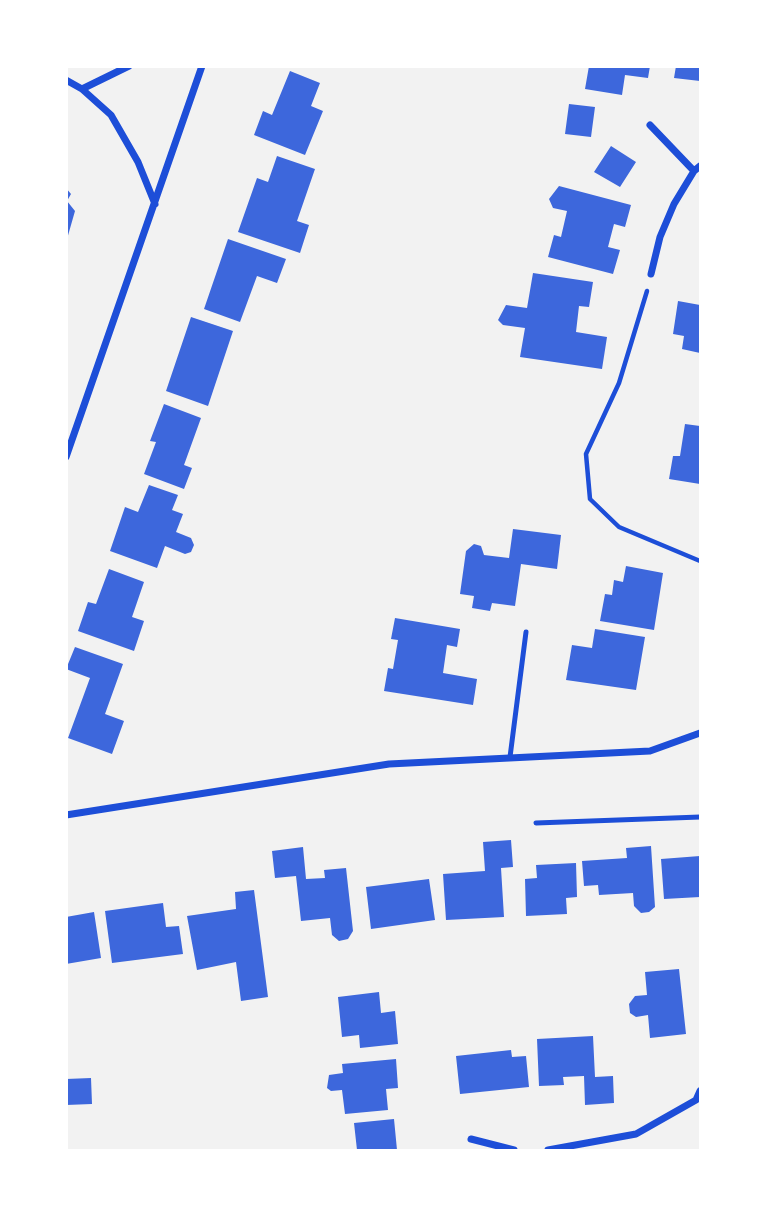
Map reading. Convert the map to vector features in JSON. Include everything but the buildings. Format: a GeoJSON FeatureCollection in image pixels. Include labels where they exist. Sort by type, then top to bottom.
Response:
{"type":"FeatureCollection","features":[{"type":"Feature","properties":{"kind":"street"},"geometry":{"type":"LineString","coordinates":[[82,89],[129,66]]}},
{"type":"Feature","properties":{"kind":"street"},"geometry":{"type":"LineString","coordinates":[[66,457],[202,66]]}},
{"type":"Feature","properties":{"kind":"street"},"geometry":{"type":"LineString","coordinates":[[66,80],[82,89],[111,115],[138,162],[156,204]]}},
{"type":"Feature","properties":{"kind":"street"},"geometry":{"type":"LineString","coordinates":[[650,125],[697,169],[669,215],[651,274]]}},
{"type":"Feature","properties":{"kind":"street"},"geometry":{"type":"LineString","coordinates":[[66,815],[389,764],[650,751],[701,733]]}},
{"type":"Feature","properties":{"kind":"street"},"geometry":{"type":"LineString","coordinates":[[548,1150],[636,1134],[698,1102],[701,1091]]}},
{"type":"Feature","properties":{"kind":"street"},"geometry":{"type":"LineString","coordinates":[[471,1139],[514,1150]]}},
{"type":"Feature","properties":{"kind":"lane"},"geometry":{"type":"LineString","coordinates":[[510,757],[526,632]]}},
{"type":"Feature","properties":{"kind":"lane"},"geometry":{"type":"LineString","coordinates":[[536,823],[701,817]]}},
{"type":"Feature","properties":{"kind":"path"},"geometry":{"type":"LineString","coordinates":[[651,274],[619,383],[586,454],[590,499],[619,527],[701,561]]}}]}
